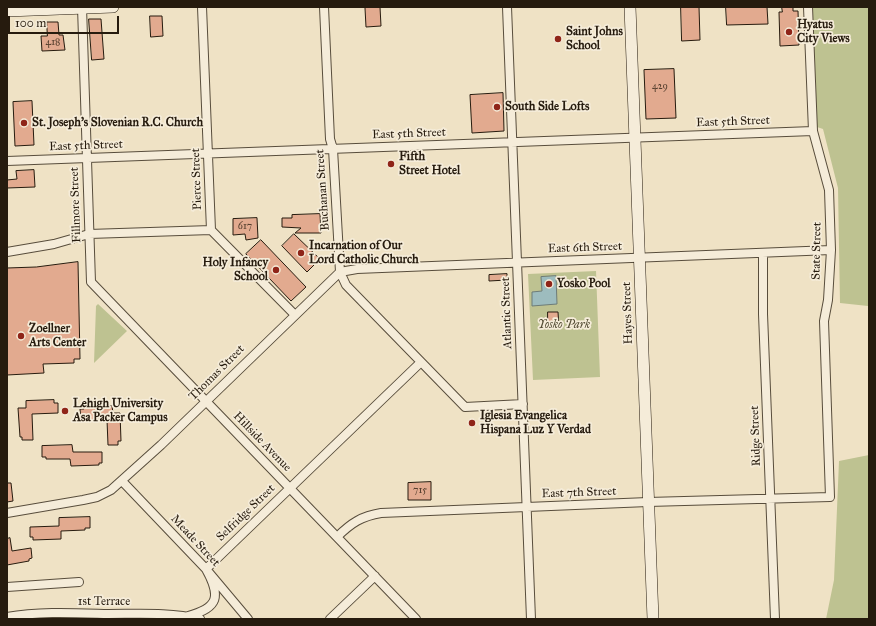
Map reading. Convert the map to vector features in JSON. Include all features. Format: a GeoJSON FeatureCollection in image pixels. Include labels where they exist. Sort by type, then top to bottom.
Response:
{"type":"FeatureCollection","features":[{"type":"Feature","properties":{"kind":"street"},"geometry":{"type":"LineString","coordinates":[[7,11],[113,7]]}},
{"type":"Feature","properties":{"kind":"street","name":"Pierce Street"},"geometry":{"type":"LineString","coordinates":[[202,7],[211,230]]}},
{"type":"Feature","properties":{"kind":"street","name":"Buchanan Street"},"geometry":{"type":"LineString","coordinates":[[324,7],[330,139],[333,148],[340,272],[346,285],[420,363],[465,407],[522,404]]}},
{"type":"Feature","properties":{"kind":"street","name":"Atlantic Street"},"geometry":{"type":"LineString","coordinates":[[507,7],[531,619]]}},
{"type":"Feature","properties":{"kind":"street","name":"Hayes Street"},"geometry":{"type":"LineString","coordinates":[[630,7],[653,619]]}},
{"type":"Feature","properties":{"kind":"street","name":"State Street"},"geometry":{"type":"LineString","coordinates":[[808,7],[813,131],[829,190],[831,250],[828,300],[824,322],[830,497]]}},
{"type":"Feature","properties":{"kind":"street","name":"Fillmore Street"},"geometry":{"type":"LineString","coordinates":[[82,8],[91,282]]}},
{"type":"Feature","properties":{"kind":"street","name":"East 5th Street"},"geometry":{"type":"LineString","coordinates":[[7,161],[813,131]]}},
{"type":"Feature","properties":{"kind":"street"},"geometry":{"type":"LineString","coordinates":[[7,252],[54,244],[89,234],[211,230],[295,315]]}},
{"type":"Feature","properties":{"kind":"street","name":"East 6th Street"},"geometry":{"type":"LineString","coordinates":[[340,272],[357,269],[831,250]]}},
{"type":"Feature","properties":{"kind":"street","name":"Ridge Street"},"geometry":{"type":"LineString","coordinates":[[763,253],[763,314],[775,619]]}},
{"type":"Feature","properties":{"kind":"street","name":"Thomas Street"},"geometry":{"type":"LineString","coordinates":[[7,512],[83,500],[97,497],[110,490],[122,481],[206,402],[340,272]]}},
{"type":"Feature","properties":{"kind":"street","name":"Hillside Avenue"},"geometry":{"type":"LineString","coordinates":[[91,282],[416,619]]}},
{"type":"Feature","properties":{"kind":"street","name":"Selfridge Street"},"geometry":{"type":"LineString","coordinates":[[206,569],[420,363]]}},
{"type":"Feature","properties":{"kind":"street","name":"Meade Street"},"geometry":{"type":"LineString","coordinates":[[122,481],[206,569],[248,619]]}},
{"type":"Feature","properties":{"kind":"street","name":"East 7th Street"},"geometry":{"type":"LineString","coordinates":[[337,537],[355,521],[374,514],[648,502],[830,497]]}},
{"type":"Feature","properties":{"kind":"street"},"geometry":{"type":"LineString","coordinates":[[188,616],[204,610],[216,597],[216,587],[206,569]]}},
{"type":"Feature","properties":{"kind":"street"},"geometry":{"type":"LineString","coordinates":[[330,619],[375,576]]}},
{"type":"Feature","properties":{"kind":"street"},"geometry":{"type":"LineString","coordinates":[[7,587],[79,582]]}},
{"type":"Feature","properties":{"kind":"street","name":"1st Terrace"},"geometry":{"type":"LineString","coordinates":[[7,617],[40,614],[162,614],[188,616],[200,619]]}},
{"type":"Feature","properties":{"kind":"green space"},"geometry":{"type":"Polygon","coordinates":[[[812,7],[869,7],[869,421],[868,306],[840,303],[838,188],[823,129],[817,127],[810,56],[812,7]]]}},
{"type":"Feature","properties":{"kind":"green space","name":"Yosko Park"},"geometry":{"type":"Polygon","coordinates":[[[596,271],[600,377],[533,380],[528,274],[596,271]]]}},
{"type":"Feature","properties":{"kind":"green space"},"geometry":{"type":"Polygon","coordinates":[[[98,304],[127,331],[94,363],[96,306],[98,304]]]}},
{"type":"Feature","properties":{"kind":"green space"},"geometry":{"type":"Polygon","coordinates":[[[869,455],[869,619],[826,619],[834,580],[839,461],[869,455]]]}},
{"type":"Feature","properties":{"kind":"water","name":"Yosko Pool"},"geometry":{"type":"Polygon","coordinates":[[[556,276],[557,304],[532,306],[532,292],[542,291],[541,277],[556,276]]]}},
{"type":"Feature","properties":{"kind":"building"},"geometry":{"type":"Polygon","coordinates":[[[380,7],[381,26],[366,27],[365,8],[380,7]]]}},
{"type":"Feature","properties":{"kind":"building"},"geometry":{"type":"Polygon","coordinates":[[[681,7],[699,7],[700,40],[682,41],[681,7]]]}},
{"type":"Feature","properties":{"kind":"building"},"geometry":{"type":"Polygon","coordinates":[[[726,7],[767,7],[768,24],[727,25],[726,7]]]}},
{"type":"Feature","properties":{"kind":"building","name":"Hyatus City Views"},"geometry":{"type":"Polygon","coordinates":[[[782,7],[793,7],[793,11],[798,11],[799,45],[780,46],[779,12],[782,12],[782,7]]]}},
{"type":"Feature","properties":{"kind":"building"},"geometry":{"type":"Polygon","coordinates":[[[150,16],[162,16],[163,36],[151,37],[150,16]]]}},
{"type":"Feature","properties":{"kind":"building"},"geometry":{"type":"Polygon","coordinates":[[[89,19],[101,19],[104,59],[92,60],[89,19]]]}},
{"type":"Feature","properties":{"kind":"building"},"geometry":{"type":"Polygon","coordinates":[[[47,22],[58,22],[59,35],[63,35],[65,50],[42,51],[41,36],[47,36],[47,22]]]}},
{"type":"Feature","properties":{"kind":"building"},"geometry":{"type":"Polygon","coordinates":[[[674,69],[676,118],[646,119],[644,70],[674,69]]]}},
{"type":"Feature","properties":{"kind":"building","name":"South Side Lofts"},"geometry":{"type":"Polygon","coordinates":[[[503,93],[504,131],[472,133],[470,95],[503,93]]]}},
{"type":"Feature","properties":{"kind":"building","name":"St. Joseph's Slovenian R.C. Church"},"geometry":{"type":"Polygon","coordinates":[[[32,101],[34,145],[15,146],[13,102],[32,101]]]}},
{"type":"Feature","properties":{"kind":"building"},"geometry":{"type":"Polygon","coordinates":[[[34,170],[35,187],[7,188],[7,180],[17,179],[16,171],[34,170]]]}},
{"type":"Feature","properties":{"kind":"building"},"geometry":{"type":"Polygon","coordinates":[[[320,214],[321,233],[295,233],[301,228],[282,227],[282,218],[292,218],[292,215],[320,214]]]}},
{"type":"Feature","properties":{"kind":"building"},"geometry":{"type":"Polygon","coordinates":[[[257,218],[258,238],[246,240],[245,234],[233,235],[233,219],[257,218]]]}},
{"type":"Feature","properties":{"kind":"building","name":"Incarnation of Our Lord Catholic Church"},"geometry":{"type":"Polygon","coordinates":[[[294,234],[320,259],[307,272],[282,246],[294,234]]]}},
{"type":"Feature","properties":{"kind":"building","name":"Holy Infancy School"},"geometry":{"type":"Polygon","coordinates":[[[261,240],[306,287],[291,301],[246,254],[261,240]]]}},
{"type":"Feature","properties":{"kind":"building"},"geometry":{"type":"Polygon","coordinates":[[[78,262],[80,359],[74,359],[74,363],[43,364],[44,373],[7,375],[7,268],[36,267],[78,262]]]}},
{"type":"Feature","properties":{"kind":"building"},"geometry":{"type":"Polygon","coordinates":[[[507,274],[507,280],[489,281],[489,275],[507,274]]]}},
{"type":"Feature","properties":{"kind":"building"},"geometry":{"type":"Polygon","coordinates":[[[548,312],[558,312],[559,328],[548,328],[548,312]]]}},
{"type":"Feature","properties":{"kind":"building"},"geometry":{"type":"Polygon","coordinates":[[[54,400],[54,403],[58,403],[58,413],[32,414],[33,440],[22,440],[22,437],[20,437],[18,408],[26,408],[26,401],[54,400]]]}},
{"type":"Feature","properties":{"kind":"building"},"geometry":{"type":"Polygon","coordinates":[[[112,406],[113,413],[120,413],[121,441],[118,441],[118,445],[108,445],[107,420],[81,420],[80,409],[84,409],[84,407],[112,406]]]}},
{"type":"Feature","properties":{"kind":"building"},"geometry":{"type":"Polygon","coordinates":[[[72,445],[73,452],[102,452],[102,463],[99,463],[99,465],[71,466],[70,459],[46,459],[46,457],[42,457],[42,446],[72,445]]]}},
{"type":"Feature","properties":{"kind":"building"},"geometry":{"type":"Polygon","coordinates":[[[431,482],[431,500],[408,500],[408,483],[431,482]]]}},
{"type":"Feature","properties":{"kind":"building"},"geometry":{"type":"Polygon","coordinates":[[[7,483],[11,483],[13,501],[7,502],[7,483]]]}},
{"type":"Feature","properties":{"kind":"building"},"geometry":{"type":"Polygon","coordinates":[[[90,517],[90,528],[85,528],[85,530],[61,531],[61,539],[33,540],[33,537],[30,537],[30,527],[59,526],[59,518],[90,517]]]}},
{"type":"Feature","properties":{"kind":"building"},"geometry":{"type":"Polygon","coordinates":[[[10,538],[12,551],[31,548],[32,558],[29,559],[29,561],[7,565],[7,539],[10,538]]]}},
{"type":"Feature","properties":{"kind":"place","name":"Hyatus City Views"},"geometry":{"type":"Point","coordinates":[789,32]}},
{"type":"Feature","properties":{"kind":"place","name":"Saint Johns School"},"geometry":{"type":"Point","coordinates":[558,39]}},
{"type":"Feature","properties":{"kind":"place","name":"South Side Lofts"},"geometry":{"type":"Point","coordinates":[497,107]}},
{"type":"Feature","properties":{"kind":"place","name":"St. Joseph's Slovenian R.C. Church"},"geometry":{"type":"Point","coordinates":[24,123]}},
{"type":"Feature","properties":{"kind":"place","name":"Fifth Street Hotel"},"geometry":{"type":"Point","coordinates":[391,164]}},
{"type":"Feature","properties":{"kind":"place","name":"Incarnation of Our Lord Catholic Church"},"geometry":{"type":"Point","coordinates":[301,253]}},
{"type":"Feature","properties":{"kind":"place","name":"Holy Infancy School"},"geometry":{"type":"Point","coordinates":[276,270]}},
{"type":"Feature","properties":{"kind":"place","name":"Yosko Pool"},"geometry":{"type":"Point","coordinates":[549,284]}},
{"type":"Feature","properties":{"kind":"place","name":"Zoellner Arts Center"},"geometry":{"type":"Point","coordinates":[21,336]}},
{"type":"Feature","properties":{"kind":"place","name":"Lehigh University Asa Packer Campus"},"geometry":{"type":"Point","coordinates":[65,411]}},
{"type":"Feature","properties":{"kind":"place","name":"Iglesia Evangelica Hispana Luz Y Verdad"},"geometry":{"type":"Point","coordinates":[472,423]}}]}
